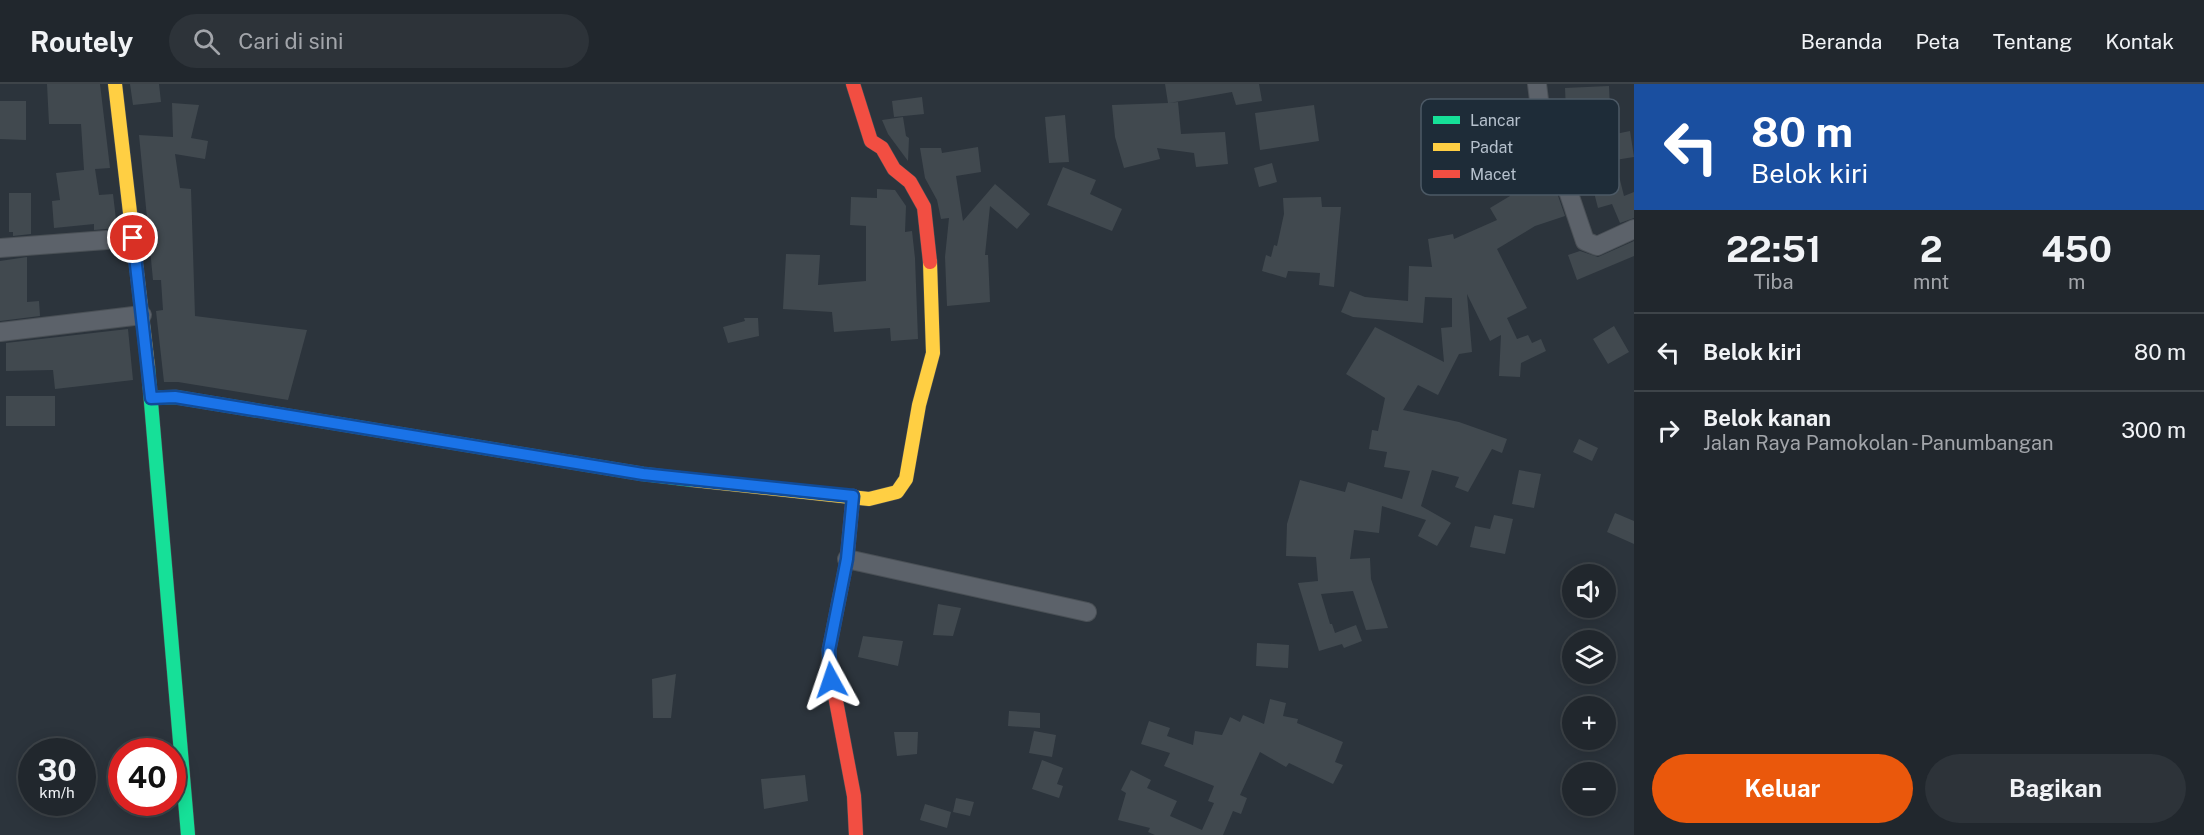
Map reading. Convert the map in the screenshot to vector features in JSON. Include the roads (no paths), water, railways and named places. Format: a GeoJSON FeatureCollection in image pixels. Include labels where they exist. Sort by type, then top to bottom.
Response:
{"type":"FeatureCollection","features":[{"type":"Feature","properties":{"kind":"street"},"geometry":{"type":"LineString","coordinates":[[115,84],[151,398],[188,835]]}},
{"type":"Feature","properties":{"kind":"street"},"geometry":{"type":"LineString","coordinates":[[151,398],[175,397],[643,474],[869,499],[897,492],[906,479],[919,405],[933,352],[930,251],[924,207],[910,182],[894,169],[882,148],[871,141],[853,84]]}},
{"type":"Feature","properties":{"kind":"street"},"geometry":{"type":"LineString","coordinates":[[1537,84],[1539,99]]}},
{"type":"Feature","properties":{"kind":"street"},"geometry":{"type":"LineString","coordinates":[[1569,195],[1585,241],[1597,246],[1634,229]]}},
{"type":"Feature","properties":{"kind":"street"},"geometry":{"type":"LineString","coordinates":[[0,248],[133,238]]}},
{"type":"Feature","properties":{"kind":"street"},"geometry":{"type":"LineString","coordinates":[[0,332],[142,315]]}},
{"type":"Feature","properties":{"kind":"street"},"geometry":{"type":"LineString","coordinates":[[853,496],[847,559],[833,628],[829,664],[854,796],[856,835]]}},
{"type":"Feature","properties":{"kind":"street"},"geometry":{"type":"LineString","coordinates":[[847,559],[1087,612]]}}]}
